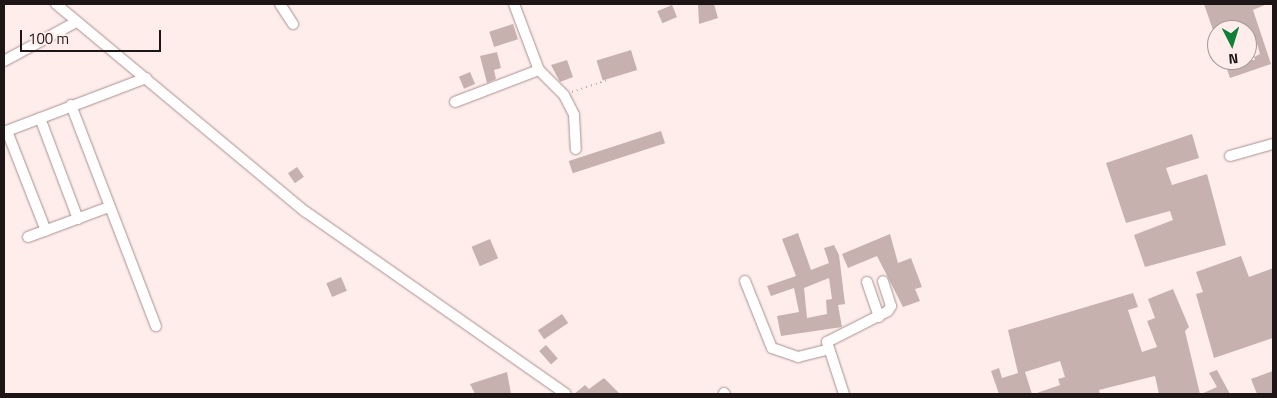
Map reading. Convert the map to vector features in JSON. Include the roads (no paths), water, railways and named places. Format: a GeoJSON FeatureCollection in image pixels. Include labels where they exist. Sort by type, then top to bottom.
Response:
{"type":"FeatureCollection","features":[{"type":"Feature","properties":{"kind":"street"},"geometry":{"type":"LineString","coordinates":[[56,4],[306,212],[566,394]]}},
{"type":"Feature","properties":{"kind":"street"},"geometry":{"type":"LineString","coordinates":[[280,4],[293,24]]}},
{"type":"Feature","properties":{"kind":"street"},"geometry":{"type":"LineString","coordinates":[[514,4],[539,70],[564,95],[574,114],[576,149]]}},
{"type":"Feature","properties":{"kind":"street"},"geometry":{"type":"LineString","coordinates":[[4,61],[76,22]]}},
{"type":"Feature","properties":{"kind":"street"},"geometry":{"type":"LineString","coordinates":[[455,102],[539,70]]}},
{"type":"Feature","properties":{"kind":"street"},"geometry":{"type":"LineString","coordinates":[[46,231],[5,131],[146,78]]}},
{"type":"Feature","properties":{"kind":"street"},"geometry":{"type":"LineString","coordinates":[[71,105],[156,326]]}},
{"type":"Feature","properties":{"kind":"street"},"geometry":{"type":"LineString","coordinates":[[40,118],[78,219]]}},
{"type":"Feature","properties":{"kind":"street"},"geometry":{"type":"LineString","coordinates":[[1230,156],[1273,144]]}},
{"type":"Feature","properties":{"kind":"street"},"geometry":{"type":"LineString","coordinates":[[28,237],[109,207]]}},
{"type":"Feature","properties":{"kind":"street"},"geometry":{"type":"LineString","coordinates":[[745,281],[772,348],[798,357],[826,350]]}},
{"type":"Feature","properties":{"kind":"street"},"geometry":{"type":"LineString","coordinates":[[844,394],[826,350],[827,342],[833,337],[880,317],[891,306],[883,281]]}},
{"type":"Feature","properties":{"kind":"street"},"geometry":{"type":"LineString","coordinates":[[867,282],[880,317]]}}]}
